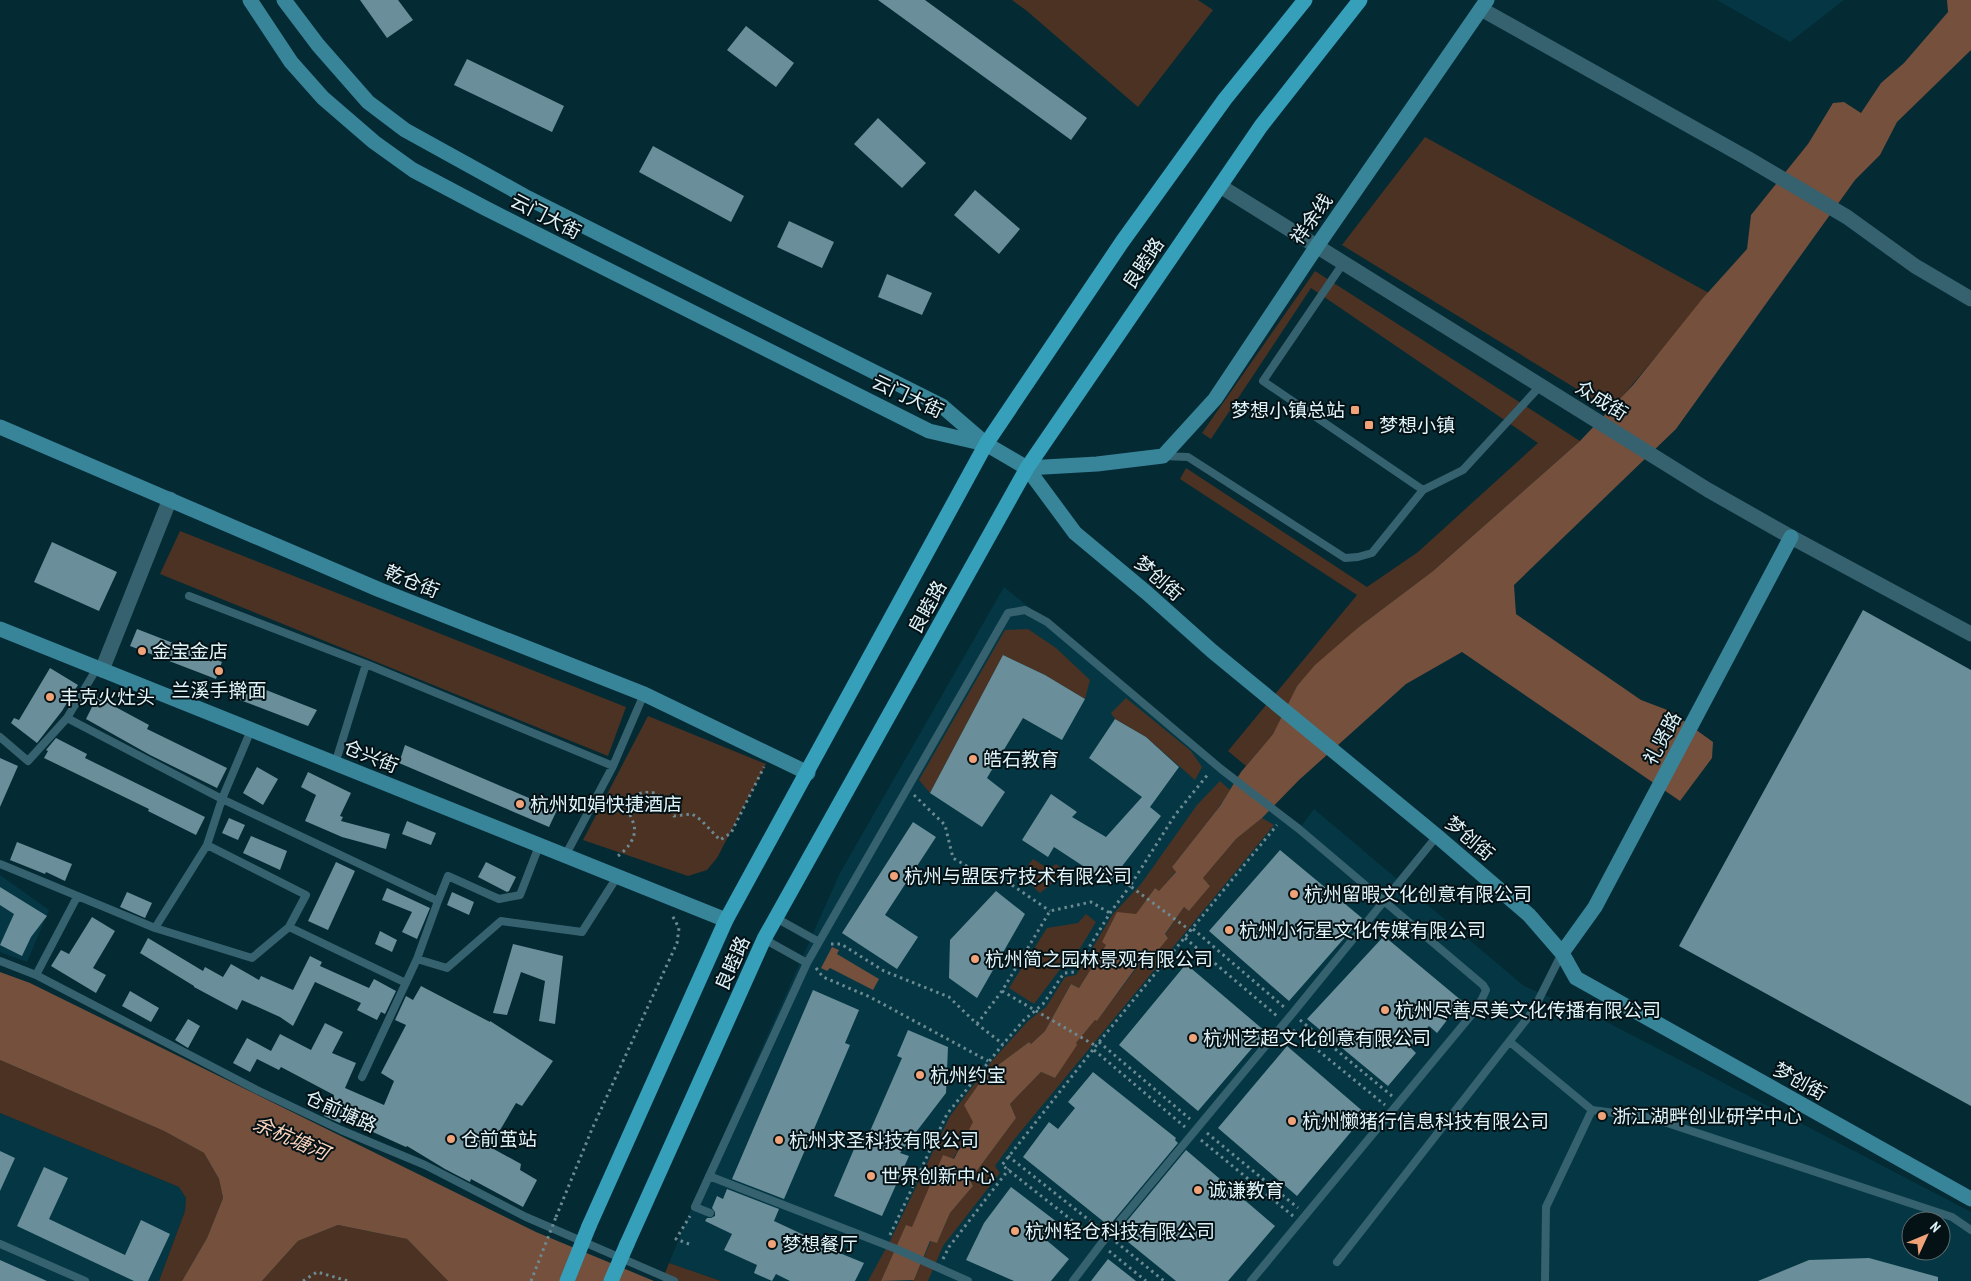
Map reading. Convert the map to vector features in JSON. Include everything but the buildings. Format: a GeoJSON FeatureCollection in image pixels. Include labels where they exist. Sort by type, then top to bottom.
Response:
{"type":"FeatureCollection","features":[{"type":"Feature","properties":{"kind":"main road","name":"良睦路"},"geometry":{"type":"LineString","coordinates":[[567,1281],[589,1226],[726,920],[986,444],[1134,226],[1225,99],[1305,0]]}},
{"type":"Feature","properties":{"kind":"main road","name":"良睦路"},"geometry":{"type":"LineString","coordinates":[[611,1281],[764,939],[1026,468],[1261,126],[1360,0]]}},
{"type":"Feature","properties":{"kind":"street","name":"云门大街"},"geometry":{"type":"LineString","coordinates":[[250,0],[291,62],[323,98],[374,142],[413,170],[929,432],[986,444]]}},
{"type":"Feature","properties":{"kind":"street","name":"云门大街"},"geometry":{"type":"LineString","coordinates":[[284,0],[318,45],[368,102],[405,130],[528,198],[942,406],[986,444]]}},
{"type":"Feature","properties":{"kind":"street"},"geometry":{"type":"LineString","coordinates":[[1484,5],[1763,167],[1834,210],[1916,266],[1971,299]]}},
{"type":"Feature","properties":{"kind":"street","name":"祥余线"},"geometry":{"type":"LineString","coordinates":[[1163,456],[1215,399],[1317,246],[1484,5]]}},
{"type":"Feature","properties":{"kind":"street","name":"众成街"},"geometry":{"type":"LineString","coordinates":[[1220,186],[1708,490],[1971,634]]}},
{"type":"Feature","properties":{"kind":"street","name":"乾仓街"},"geometry":{"type":"LineString","coordinates":[[0,427],[380,590],[644,694],[808,773]]}},
{"type":"Feature","properties":{"kind":"street","name":"梦创街"},"geometry":{"type":"LineString","coordinates":[[986,444],[1026,468],[1075,533],[1267,697],[1437,836],[1529,915],[1562,953],[1576,978],[1971,1199]]}},
{"type":"Feature","properties":{"kind":"street"},"geometry":{"type":"LineString","coordinates":[[1026,468],[1097,464],[1163,456]]}},
{"type":"Feature","properties":{"kind":"street"},"geometry":{"type":"LineString","coordinates":[[99,669],[170,499]]}},
{"type":"Feature","properties":{"kind":"street","name":"礼贤路"},"geometry":{"type":"LineString","coordinates":[[1562,953],[1595,907],[1791,537]]}},
{"type":"Feature","properties":{"kind":"street","name":"仓兴街"},"geometry":{"type":"LineString","coordinates":[[0,629],[726,920]]}},
{"type":"Feature","properties":{"kind":"lane"},"geometry":{"type":"LineString","coordinates":[[1344,262],[1263,381],[1423,490]]}},
{"type":"Feature","properties":{"kind":"lane"},"geometry":{"type":"LineString","coordinates":[[1163,456],[1188,457],[1345,558],[1358,558],[1372,553],[1423,490],[1463,470],[1541,385]]}},
{"type":"Feature","properties":{"kind":"lane"},"geometry":{"type":"LineString","coordinates":[[189,596],[366,664],[613,766]]}},
{"type":"Feature","properties":{"kind":"lane"},"geometry":{"type":"LineString","coordinates":[[710,1213],[695,1207],[807,962],[999,626],[1008,613],[1025,610],[1047,622],[1232,778],[1384,900],[1483,985],[1486,990],[1473,1013],[1251,1281]]}},
{"type":"Feature","properties":{"kind":"lane"},"geometry":{"type":"LineString","coordinates":[[335,764],[366,664]]}},
{"type":"Feature","properties":{"kind":"lane"},"geometry":{"type":"LineString","coordinates":[[0,737],[28,761],[67,718],[99,669]]}},
{"type":"Feature","properties":{"kind":"lane"},"geometry":{"type":"LineString","coordinates":[[564,856],[613,766],[644,694]]}},
{"type":"Feature","properties":{"kind":"lane"},"geometry":{"type":"LineString","coordinates":[[67,718],[222,799],[438,902]]}},
{"type":"Feature","properties":{"kind":"lane"},"geometry":{"type":"LineString","coordinates":[[156,928],[206,845],[222,799],[251,730]]}},
{"type":"Feature","properties":{"kind":"lane"},"geometry":{"type":"LineString","coordinates":[[1073,1281],[1108,1235],[1437,836]]}},
{"type":"Feature","properties":{"kind":"lane"},"geometry":{"type":"LineString","coordinates":[[0,864],[156,928],[252,958],[290,927],[306,895],[206,845]]}},
{"type":"Feature","properties":{"kind":"lane"},"geometry":{"type":"LineString","coordinates":[[362,1077],[417,959],[448,876],[499,899],[520,895],[539,846]]}},
{"type":"Feature","properties":{"kind":"lane"},"geometry":{"type":"LineString","coordinates":[[417,959],[447,968],[501,921],[582,932],[617,877]]}},
{"type":"Feature","properties":{"kind":"lane"},"geometry":{"type":"LineString","coordinates":[[36,975],[78,897]]}},
{"type":"Feature","properties":{"kind":"lane"},"geometry":{"type":"LineString","coordinates":[[776,918],[819,942]]}},
{"type":"Feature","properties":{"kind":"lane"},"geometry":{"type":"LineString","coordinates":[[290,927],[406,983]]}},
{"type":"Feature","properties":{"kind":"lane"},"geometry":{"type":"LineString","coordinates":[[764,939],[807,962]]}},
{"type":"Feature","properties":{"kind":"lane"},"geometry":{"type":"LineString","coordinates":[[1337,1262],[1534,1011],[1562,953]]}},
{"type":"Feature","properties":{"kind":"lane","name":"仓前塘路"},"geometry":{"type":"LineString","coordinates":[[0,961],[36,975],[257,1090],[341,1130],[425,1165],[526,1217],[674,1281]]}},
{"type":"Feature","properties":{"kind":"lane"},"geometry":{"type":"LineString","coordinates":[[1510,1042],[1592,1110],[1652,1118],[1952,1217],[1971,1230]]}},
{"type":"Feature","properties":{"kind":"lane"},"geometry":{"type":"LineString","coordinates":[[1545,1281],[1546,1207],[1592,1110]]}},
{"type":"Feature","properties":{"kind":"lane"},"geometry":{"type":"LineString","coordinates":[[710,1176],[894,1248],[968,1281]]}},
{"type":"Feature","properties":{"kind":"lane"},"geometry":{"type":"LineString","coordinates":[[0,1244],[85,1281]]}},
{"type":"Feature","properties":{"kind":"path"},"geometry":{"type":"LineString","coordinates":[[618,856],[627,849],[632,839],[634,828],[630,812],[632,803],[638,794],[642,793],[652,792],[663,798],[674,816],[692,814],[701,820],[720,840],[731,833],[770,754]]}},
{"type":"Feature","properties":{"kind":"path"},"geometry":{"type":"LineString","coordinates":[[889,1237],[946,1114],[988,1060],[1034,1011],[1043,1004],[1064,972],[1074,972],[1110,913],[1130,886],[1175,815],[1210,771],[1221,768]]}},
{"type":"Feature","properties":{"kind":"path"},"geometry":{"type":"LineString","coordinates":[[906,788],[946,825],[953,858],[982,875],[987,868],[1050,911]]}},
{"type":"Feature","properties":{"kind":"path"},"geometry":{"type":"LineString","coordinates":[[1146,1281],[1002,1165],[1096,1046],[1272,831]]}},
{"type":"Feature","properties":{"kind":"path"},"geometry":{"type":"LineString","coordinates":[[1130,886],[1177,922],[1192,931]]}},
{"type":"Feature","properties":{"kind":"path"},"geometry":{"type":"LineString","coordinates":[[976,1024],[1002,991],[1050,911],[1091,902],[1110,913]]}},
{"type":"Feature","properties":{"kind":"path"},"geometry":{"type":"LineString","coordinates":[[531,1281],[592,1129],[677,942],[679,928],[674,916],[667,912]]}},
{"type":"Feature","properties":{"kind":"path"},"geometry":{"type":"LineString","coordinates":[[841,944],[884,971],[949,997],[976,1024],[1003,1044]]}},
{"type":"Feature","properties":{"kind":"path"},"geometry":{"type":"LineString","coordinates":[[823,977],[870,997],[988,1060]]}},
{"type":"Feature","properties":{"kind":"path"},"geometry":{"type":"LineString","coordinates":[[1002,991],[1096,1046]]}},
{"type":"Feature","properties":{"kind":"path"},"geometry":{"type":"LineString","coordinates":[[1008,1156],[1164,1281]]}},
{"type":"Feature","properties":{"kind":"path"},"geometry":{"type":"LineString","coordinates":[[943,1260],[949,1248],[1009,1170]]}},
{"type":"Feature","properties":{"kind":"path"},"geometry":{"type":"LineString","coordinates":[[682,1230],[676,1239],[689,1244]]}},
{"type":"Feature","properties":{"kind":"path"},"geometry":{"type":"LineString","coordinates":[[303,1281],[317,1272],[348,1281]]}},
{"type":"Feature","properties":{"kind":"shaded area"},"geometry":{"type":"Polygon","coordinates":[[[1012,0],[1198,0],[1213,10],[1138,107],[1012,0]]]}},
{"type":"Feature","properties":{"kind":"shaded area"},"geometry":{"type":"Polygon","coordinates":[[[1717,0],[1844,0],[1790,42],[1717,0]]]}},
{"type":"Feature","properties":{"kind":"shaded area"},"geometry":{"type":"Polygon","coordinates":[[[1425,137],[1709,293],[1611,410],[1342,245],[1425,137]]]}},
{"type":"Feature","properties":{"kind":"shaded area"},"geometry":{"type":"Polygon","coordinates":[[[1315,271],[1580,441],[1433,571],[1360,626],[1297,686],[1273,734],[1246,766],[1228,751],[1357,595],[1180,479],[1186,468],[1367,587],[1418,552],[1538,443],[1311,288],[1211,439],[1202,433],[1315,271]]]}},
{"type":"Feature","properties":{"kind":"shaded area"},"geometry":{"type":"Polygon","coordinates":[[[180,531],[626,707],[608,756],[160,574],[180,531]]]}},
{"type":"Feature","properties":{"kind":"shaded area"},"geometry":{"type":"Polygon","coordinates":[[[1004,587],[1299,829],[1314,809],[1524,986],[1603,1020],[1971,1212],[1971,1281],[721,1281],[669,1263],[703,1180],[840,873],[1004,587]]]}},
{"type":"Feature","properties":{"kind":"shaded area"},"geometry":{"type":"Polygon","coordinates":[[[1028,629],[1056,648],[1090,680],[1085,699],[1045,675],[1003,655],[930,793],[919,780],[1005,630],[1028,629]]]}},
{"type":"Feature","properties":{"kind":"shaded area"},"geometry":{"type":"Polygon","coordinates":[[[1126,698],[1191,751],[1202,767],[1195,780],[1146,737],[1115,719],[1111,713],[1126,698]]]}},
{"type":"Feature","properties":{"kind":"shaded area"},"geometry":{"type":"Polygon","coordinates":[[[648,716],[766,764],[717,858],[707,870],[688,876],[583,840],[648,716]]]}},
{"type":"Feature","properties":{"kind":"shaded area"},"geometry":{"type":"Polygon","coordinates":[[[1220,781],[1230,790],[1172,867],[1176,871],[1159,892],[1155,888],[1136,914],[1106,945],[1079,988],[1071,984],[1045,1031],[1031,1044],[1029,1042],[990,1071],[964,1105],[974,1122],[953,1159],[943,1156],[912,1228],[906,1226],[881,1281],[868,1281],[890,1241],[950,1116],[991,1062],[1028,1021],[1046,1007],[1065,977],[1076,975],[1113,914],[1141,884],[1197,805],[1220,781]]]}},
{"type":"Feature","properties":{"kind":"shaded area"},"geometry":{"type":"Polygon","coordinates":[[[1262,818],[1274,825],[1013,1141],[995,1166],[1000,1173],[943,1246],[928,1281],[911,1281],[914,1280],[931,1241],[937,1243],[950,1213],[973,1186],[970,1180],[1016,1118],[1010,1104],[1041,1072],[1055,1078],[1075,1044],[1095,1020],[1097,1021],[1138,966],[1156,953],[1168,937],[1165,935],[1184,907],[1189,911],[1210,885],[1202,879],[1236,839],[1262,818]]]}},
{"type":"Feature","properties":{"kind":"shaded area"},"geometry":{"type":"Polygon","coordinates":[[[1033,859],[1049,869],[1056,864],[1066,872],[1040,893],[1020,875],[1033,859]]]}},
{"type":"Feature","properties":{"kind":"shaded area"},"geometry":{"type":"Polygon","coordinates":[[[0,875],[49,910],[27,962],[0,952],[0,875]]]}},
{"type":"Feature","properties":{"kind":"shaded area"},"geometry":{"type":"Polygon","coordinates":[[[1086,914],[1096,922],[1070,965],[1061,968],[1034,1004],[1009,988],[1047,928],[1078,923],[1086,914]]]}},
{"type":"Feature","properties":{"kind":"shaded area"},"geometry":{"type":"Polygon","coordinates":[[[0,1060],[164,1131],[204,1153],[219,1179],[223,1198],[207,1238],[182,1281],[159,1281],[185,1211],[186,1198],[179,1187],[0,1113],[0,1060]]]}},
{"type":"Feature","properties":{"kind":"shaded area"},"geometry":{"type":"Polygon","coordinates":[[[0,1113],[179,1187],[186,1198],[185,1211],[159,1281],[0,1281],[0,1113]]]}},
{"type":"Feature","properties":{"kind":"shaded area"},"geometry":{"type":"Polygon","coordinates":[[[338,1225],[407,1239],[448,1281],[262,1281],[298,1241],[338,1225]]]}},
{"type":"Feature","properties":{"kind":"shaded area"},"geometry":{"type":"Polygon","coordinates":[[[669,1263],[721,1281],[662,1281],[669,1263]]]}},
{"type":"Feature","properties":{"kind":"water"},"geometry":{"type":"Polygon","coordinates":[[[1947,0],[1971,0],[1971,50],[1897,122],[1880,155],[1855,180],[1676,429],[1514,585],[1516,614],[1641,700],[1670,711],[1713,742],[1712,758],[1680,801],[1462,652],[1406,684],[1299,780],[1262,818],[1236,839],[1203,878],[1210,886],[1189,911],[1184,907],[1165,934],[1168,938],[1156,953],[1137,966],[1097,1021],[1095,1020],[1076,1043],[1077,1045],[1055,1078],[1041,1072],[1010,1104],[1016,1118],[970,1180],[973,1186],[950,1213],[937,1243],[930,1241],[914,1280],[881,1281],[906,1225],[912,1227],[943,1155],[954,1159],[973,1122],[964,1105],[990,1071],[1029,1042],[1031,1044],[1045,1031],[1071,984],[1079,988],[1106,945],[1102,942],[1117,912],[1136,914],[1155,888],[1159,891],[1176,872],[1172,867],[1220,806],[1241,772],[1273,734],[1297,686],[1315,665],[1360,626],[1433,571],[1580,441],[1633,385],[1703,298],[1747,249],[1751,215],[1808,144],[1833,103],[1844,102],[1861,113],[1881,83],[1904,63],[1948,12],[1947,0]]]}},
{"type":"Feature","properties":{"kind":"water"},"geometry":{"type":"Polygon","coordinates":[[[832,947],[839,950],[837,954],[879,979],[873,990],[830,968],[827,971],[821,968],[832,947]]]}},
{"type":"Feature","properties":{"kind":"water","name":"余杭塘河"},"geometry":{"type":"Polygon","coordinates":[[[0,972],[30,983],[536,1232],[654,1281],[448,1281],[407,1239],[338,1225],[298,1241],[262,1281],[182,1281],[207,1238],[223,1198],[219,1179],[204,1153],[164,1131],[0,1060],[0,972]]]}},
{"type":"Feature","properties":{"kind":"place","name":"梦想小镇总站"},"geometry":{"type":"Point","coordinates":[1355,410]}},
{"type":"Feature","properties":{"kind":"place","name":"梦想小镇"},"geometry":{"type":"Point","coordinates":[1369,425]}},
{"type":"Feature","properties":{"kind":"place","name":"金宝金店"},"geometry":{"type":"Point","coordinates":[142,651]}},
{"type":"Feature","properties":{"kind":"place","name":"兰溪手擀面"},"geometry":{"type":"Point","coordinates":[219,671]}},
{"type":"Feature","properties":{"kind":"place","name":"丰克火灶头"},"geometry":{"type":"Point","coordinates":[50,697]}},
{"type":"Feature","properties":{"kind":"place","name":"皓石教育"},"geometry":{"type":"Point","coordinates":[973,759]}},
{"type":"Feature","properties":{"kind":"place","name":"杭州如娟快捷酒店"},"geometry":{"type":"Point","coordinates":[520,804]}},
{"type":"Feature","properties":{"kind":"place","name":"杭州与盟医疗技术有限公司"},"geometry":{"type":"Point","coordinates":[894,876]}},
{"type":"Feature","properties":{"kind":"place","name":"杭州留暇文化创意有限公司"},"geometry":{"type":"Point","coordinates":[1294,894]}},
{"type":"Feature","properties":{"kind":"place","name":"杭州小行星文化传媒有限公司"},"geometry":{"type":"Point","coordinates":[1229,930]}},
{"type":"Feature","properties":{"kind":"place","name":"杭州简之园林景观有限公司"},"geometry":{"type":"Point","coordinates":[975,959]}},
{"type":"Feature","properties":{"kind":"place","name":"杭州尽善尽美文化传播有限公司"},"geometry":{"type":"Point","coordinates":[1385,1010]}},
{"type":"Feature","properties":{"kind":"place","name":"杭州艺超文化创意有限公司"},"geometry":{"type":"Point","coordinates":[1193,1038]}},
{"type":"Feature","properties":{"kind":"place","name":"杭州约宝"},"geometry":{"type":"Point","coordinates":[920,1075]}},
{"type":"Feature","properties":{"kind":"place","name":"浙江湖畔创业研学中心"},"geometry":{"type":"Point","coordinates":[1602,1116]}},
{"type":"Feature","properties":{"kind":"place","name":"杭州懒猪行信息科技有限公司"},"geometry":{"type":"Point","coordinates":[1292,1121]}},
{"type":"Feature","properties":{"kind":"place","name":"仓前茧站"},"geometry":{"type":"Point","coordinates":[451,1139]}},
{"type":"Feature","properties":{"kind":"place","name":"杭州求圣科技有限公司"},"geometry":{"type":"Point","coordinates":[779,1140]}},
{"type":"Feature","properties":{"kind":"place","name":"世界创新中心"},"geometry":{"type":"Point","coordinates":[871,1176]}},
{"type":"Feature","properties":{"kind":"place","name":"诚谦教育"},"geometry":{"type":"Point","coordinates":[1198,1190]}},
{"type":"Feature","properties":{"kind":"place","name":"杭州轻仓科技有限公司"},"geometry":{"type":"Point","coordinates":[1015,1231]}},
{"type":"Feature","properties":{"kind":"place","name":"梦想餐厅"},"geometry":{"type":"Point","coordinates":[772,1244]}}]}
